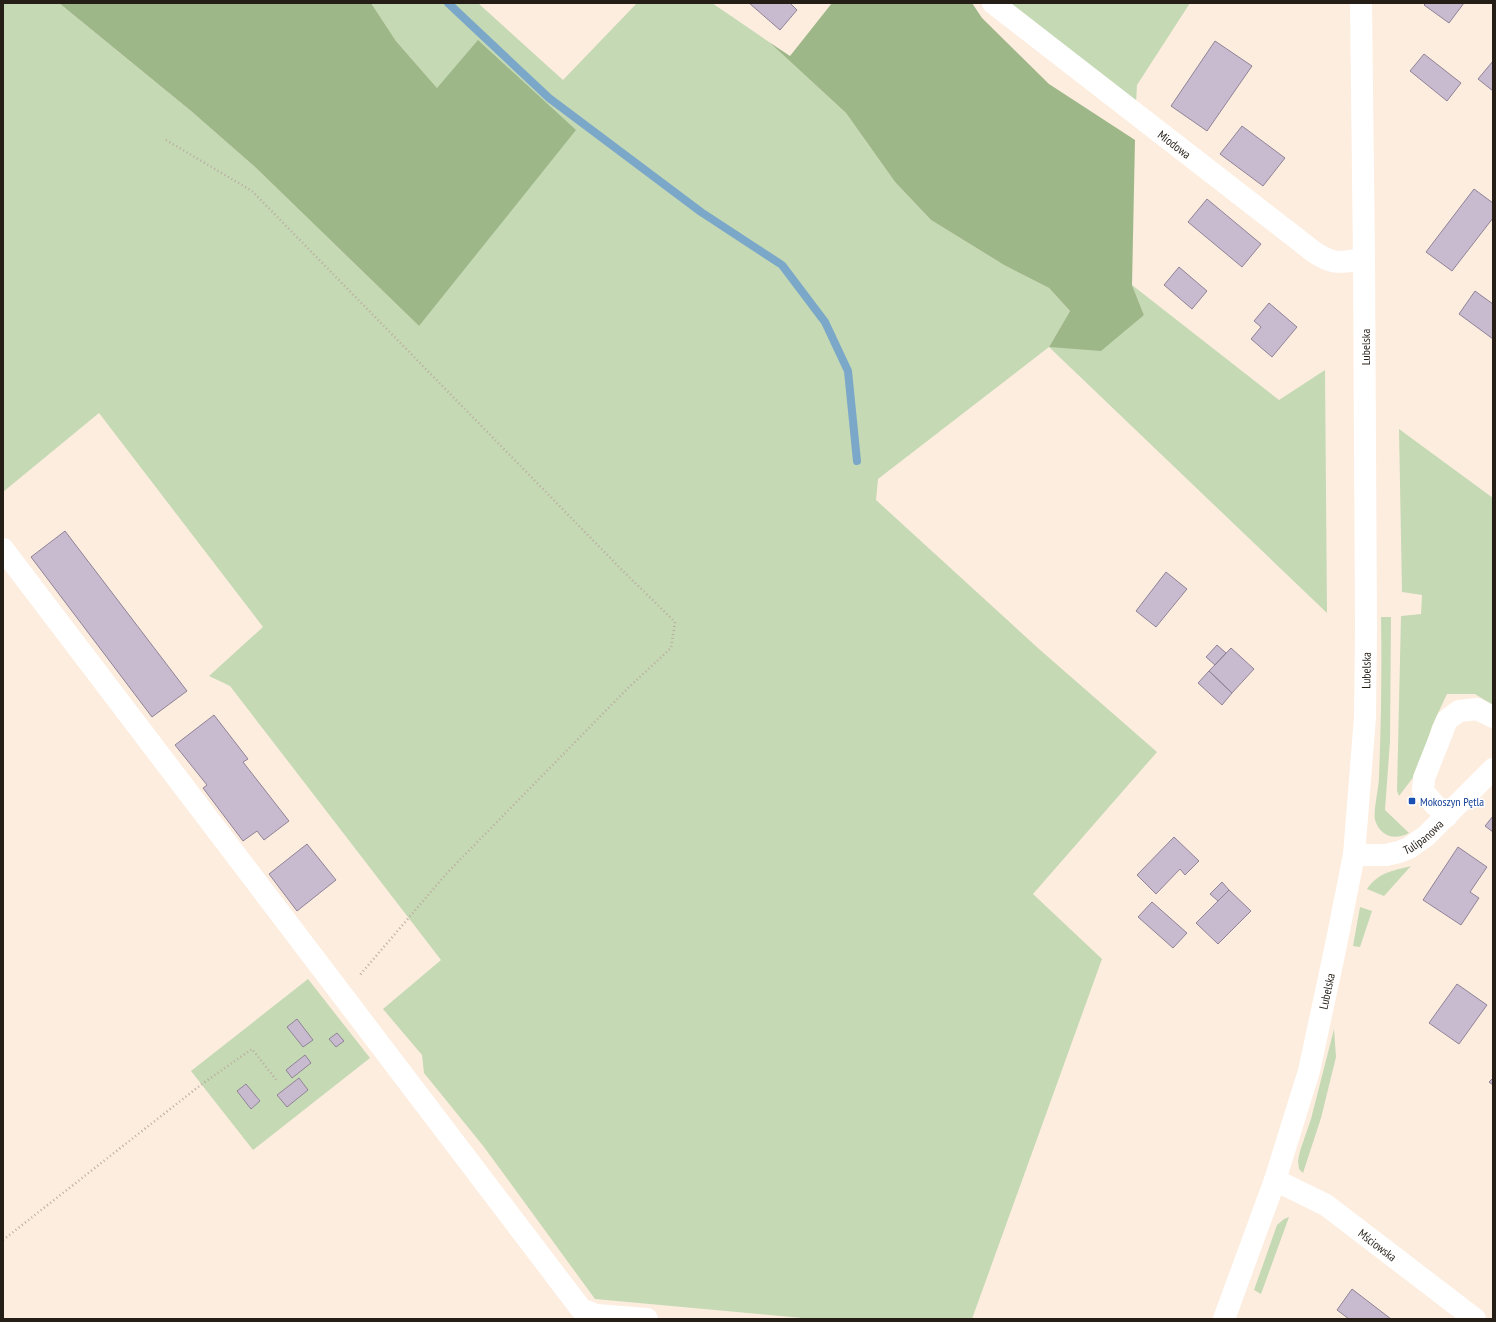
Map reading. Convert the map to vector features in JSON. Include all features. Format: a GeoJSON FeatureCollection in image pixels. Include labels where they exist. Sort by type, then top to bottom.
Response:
{"type":"FeatureCollection","features":[{"type":"Feature","properties":{"kind":"street","name":"Miodowa"},"geometry":{"type":"LineString","coordinates":[[993,3],[1314,252],[1326,260],[1338,263],[1364,259]]}},
{"type":"Feature","properties":{"kind":"street","name":"Lubelska"},"geometry":{"type":"LineString","coordinates":[[1224,1319],[1275,1180],[1308,1071],[1336,950],[1354,856],[1365,717],[1364,259],[1360,3]]}},
{"type":"Feature","properties":{"kind":"street"},"geometry":{"type":"LineString","coordinates":[[3,549],[581,1309],[596,1315],[646,1319]]}},
{"type":"Feature","properties":{"kind":"street"},"geometry":{"type":"LineString","coordinates":[[1446,816],[1423,791],[1424,778],[1447,720],[1459,712],[1477,709],[1493,717]]}},
{"type":"Feature","properties":{"kind":"street","name":"Tulipanowa"},"geometry":{"type":"LineString","coordinates":[[1354,856],[1386,855],[1409,848],[1426,836],[1493,769]]}},
{"type":"Feature","properties":{"kind":"street","name":"Mściowska"},"geometry":{"type":"LineString","coordinates":[[1275,1180],[1326,1205],[1475,1319]]}},
{"type":"Feature","properties":{"kind":"path"},"geometry":{"type":"LineString","coordinates":[[166,140],[252,191],[607,555],[675,622],[671,648],[627,689],[447,873],[343,996]]}},
{"type":"Feature","properties":{"kind":"path"},"geometry":{"type":"LineString","coordinates":[[3,1240],[202,1084],[252,1049],[278,1081]]}},
{"type":"Feature","properties":{"kind":"green space"},"geometry":{"type":"Polygon","coordinates":[[[3,3],[59,3],[191,111],[255,167],[419,326],[437,88],[396,41],[371,3],[478,3],[563,80],[637,3],[712,3],[769,42],[846,113],[895,182],[931,220],[1004,265],[1049,288],[1070,311],[1049,347],[878,479],[876,500],[1039,649],[1157,752],[1033,894],[1102,959],[972,1319],[813,1319],[595,1299],[484,1147],[424,1073],[422,1055],[383,1009],[441,960],[230,686],[209,676],[263,627],[99,413],[3,492],[3,3]]]}},
{"type":"Feature","properties":{"kind":"green space"},"geometry":{"type":"Polygon","coordinates":[[[59,3],[371,3],[396,41],[437,88],[478,40],[576,130],[419,326],[255,167],[191,111],[59,3]]]}},
{"type":"Feature","properties":{"kind":"green space"},"geometry":{"type":"Polygon","coordinates":[[[832,3],[972,3],[982,18],[1049,84],[1135,140],[1132,285],[1144,315],[1101,351],[1049,347],[1070,311],[1049,288],[1004,265],[931,220],[895,182],[846,113],[769,42],[790,56],[832,3]]]}},
{"type":"Feature","properties":{"kind":"green space"},"geometry":{"type":"Polygon","coordinates":[[[1004,3],[1190,3],[1137,85],[1136,103],[1004,3]]]}},
{"type":"Feature","properties":{"kind":"green space"},"geometry":{"type":"Polygon","coordinates":[[[1132,285],[1279,400],[1325,370],[1327,613],[1049,347],[1144,315],[1132,285]]]}},
{"type":"Feature","properties":{"kind":"green space"},"geometry":{"type":"Polygon","coordinates":[[[1399,429],[1493,498],[1493,705],[1475,694],[1447,694],[1432,726],[1418,771],[1399,796],[1397,791],[1401,616],[1421,614],[1422,595],[1402,592],[1399,429]]]}},
{"type":"Feature","properties":{"kind":"green space"},"geometry":{"type":"Polygon","coordinates":[[[1381,617],[1391,617],[1390,741],[1385,810],[1409,833],[1398,837],[1388,836],[1380,830],[1375,820],[1380,757],[1381,617]]]}},
{"type":"Feature","properties":{"kind":"green space"},"geometry":{"type":"Polygon","coordinates":[[[1411,866],[1384,896],[1367,889],[1376,879],[1386,873],[1411,866]]]}},
{"type":"Feature","properties":{"kind":"green space"},"geometry":{"type":"Polygon","coordinates":[[[1360,907],[1372,911],[1360,947],[1353,946],[1360,907]]]}},
{"type":"Feature","properties":{"kind":"green space"},"geometry":{"type":"Polygon","coordinates":[[[308,979],[370,1058],[253,1150],[191,1071],[308,979]]]}},
{"type":"Feature","properties":{"kind":"green space"},"geometry":{"type":"Polygon","coordinates":[[[1334,1029],[1336,1057],[1321,1118],[1303,1173],[1299,1169],[1298,1161],[1300,1151],[1311,1119],[1334,1029]]]}},
{"type":"Feature","properties":{"kind":"green space"},"geometry":{"type":"Polygon","coordinates":[[[1289,1217],[1261,1294],[1254,1290],[1277,1225],[1289,1217]]]}},
{"type":"Feature","properties":{"kind":"building"},"geometry":{"type":"Polygon","coordinates":[[[749,3],[790,3],[797,10],[780,30],[749,3]]]}},
{"type":"Feature","properties":{"kind":"building"},"geometry":{"type":"Polygon","coordinates":[[[1426,3],[1464,3],[1449,23],[1424,5],[1426,3]]]}},
{"type":"Feature","properties":{"kind":"building"},"geometry":{"type":"Polygon","coordinates":[[[1215,41],[1252,66],[1207,131],[1171,106],[1215,41]]]}},
{"type":"Feature","properties":{"kind":"building"},"geometry":{"type":"Polygon","coordinates":[[[1424,54],[1461,83],[1447,101],[1410,71],[1424,54]]]}},
{"type":"Feature","properties":{"kind":"building"},"geometry":{"type":"Polygon","coordinates":[[[1493,61],[1493,91],[1478,79],[1493,61]]]}},
{"type":"Feature","properties":{"kind":"building"},"geometry":{"type":"Polygon","coordinates":[[[1242,126],[1285,158],[1263,186],[1220,154],[1242,126]]]}},
{"type":"Feature","properties":{"kind":"building"},"geometry":{"type":"Polygon","coordinates":[[[1474,189],[1493,203],[1493,218],[1452,271],[1426,252],[1474,189]]]}},
{"type":"Feature","properties":{"kind":"building"},"geometry":{"type":"Polygon","coordinates":[[[1207,199],[1261,244],[1242,267],[1188,222],[1207,199]]]}},
{"type":"Feature","properties":{"kind":"building"},"geometry":{"type":"Polygon","coordinates":[[[1179,267],[1207,291],[1192,309],[1164,285],[1179,267]]]}},
{"type":"Feature","properties":{"kind":"building"},"geometry":{"type":"Polygon","coordinates":[[[1475,291],[1493,304],[1493,339],[1459,314],[1475,291]]]}},
{"type":"Feature","properties":{"kind":"building"},"geometry":{"type":"Polygon","coordinates":[[[1269,303],[1297,327],[1272,357],[1251,339],[1261,327],[1254,321],[1269,303]]]}},
{"type":"Feature","properties":{"kind":"building"},"geometry":{"type":"Polygon","coordinates":[[[65,531],[187,691],[152,717],[31,557],[65,531]]]}},
{"type":"Feature","properties":{"kind":"building"},"geometry":{"type":"Polygon","coordinates":[[[1166,572],[1187,589],[1156,627],[1136,611],[1166,572]]]}},
{"type":"Feature","properties":{"kind":"building"},"geometry":{"type":"Polygon","coordinates":[[[1217,645],[1226,653],[1215,665],[1206,657],[1217,645]]]}},
{"type":"Feature","properties":{"kind":"building"},"geometry":{"type":"Polygon","coordinates":[[[1231,648],[1254,669],[1232,693],[1209,671],[1231,648]]]}},
{"type":"Feature","properties":{"kind":"building"},"geometry":{"type":"Polygon","coordinates":[[[1209,671],[1232,693],[1222,705],[1198,683],[1209,671]]]}},
{"type":"Feature","properties":{"kind":"building"},"geometry":{"type":"Polygon","coordinates":[[[214,715],[248,759],[243,762],[289,821],[264,840],[257,831],[243,841],[203,788],[207,785],[175,745],[214,715]]]}},
{"type":"Feature","properties":{"kind":"building"},"geometry":{"type":"Polygon","coordinates":[[[1493,816],[1493,832],[1485,826],[1493,816]]]}},
{"type":"Feature","properties":{"kind":"building"},"geometry":{"type":"Polygon","coordinates":[[[1174,837],[1199,861],[1185,875],[1180,869],[1156,894],[1137,875],[1174,837]]]}},
{"type":"Feature","properties":{"kind":"building"},"geometry":{"type":"Polygon","coordinates":[[[307,844],[336,880],[297,911],[269,874],[307,844]]]}},
{"type":"Feature","properties":{"kind":"building"},"geometry":{"type":"Polygon","coordinates":[[[1458,847],[1487,867],[1470,892],[1479,898],[1461,925],[1423,900],[1458,847]]]}},
{"type":"Feature","properties":{"kind":"building"},"geometry":{"type":"Polygon","coordinates":[[[1222,882],[1229,890],[1218,901],[1210,894],[1222,882]]]}},
{"type":"Feature","properties":{"kind":"building"},"geometry":{"type":"Polygon","coordinates":[[[1229,890],[1251,911],[1218,944],[1196,923],[1229,890]]]}},
{"type":"Feature","properties":{"kind":"building"},"geometry":{"type":"Polygon","coordinates":[[[1152,902],[1187,933],[1173,948],[1138,917],[1152,902]]]}},
{"type":"Feature","properties":{"kind":"building"},"geometry":{"type":"Polygon","coordinates":[[[1457,984],[1487,1005],[1459,1044],[1429,1023],[1457,984]]]}},
{"type":"Feature","properties":{"kind":"building"},"geometry":{"type":"Polygon","coordinates":[[[297,1019],[313,1040],[303,1047],[287,1027],[297,1019]]]}},
{"type":"Feature","properties":{"kind":"building"},"geometry":{"type":"Polygon","coordinates":[[[337,1033],[344,1041],[336,1047],[329,1039],[337,1033]]]}},
{"type":"Feature","properties":{"kind":"building"},"geometry":{"type":"Polygon","coordinates":[[[305,1055],[311,1063],[292,1078],[286,1070],[305,1055]]]}},
{"type":"Feature","properties":{"kind":"building"},"geometry":{"type":"Polygon","coordinates":[[[299,1078],[308,1090],[287,1107],[277,1095],[299,1078]]]}},
{"type":"Feature","properties":{"kind":"building"},"geometry":{"type":"Polygon","coordinates":[[[1493,1078],[1493,1085],[1489,1082],[1493,1078]]]}},
{"type":"Feature","properties":{"kind":"building"},"geometry":{"type":"Polygon","coordinates":[[[246,1084],[260,1101],[251,1109],[237,1091],[246,1084]]]}},
{"type":"Feature","properties":{"kind":"building"},"geometry":{"type":"Polygon","coordinates":[[[1352,1289],[1391,1319],[1349,1319],[1337,1310],[1352,1289]]]}},
{"type":"Feature","properties":{"kind":"waterway"},"geometry":{"type":"LineString","coordinates":[[448,3],[549,98],[701,212],[782,265],[825,322],[848,371],[857,461]]}},
{"type":"Feature","properties":{"kind":"place","name":"Mokoszyn Pętla"},"geometry":{"type":"Point","coordinates":[1412,801]}}]}
